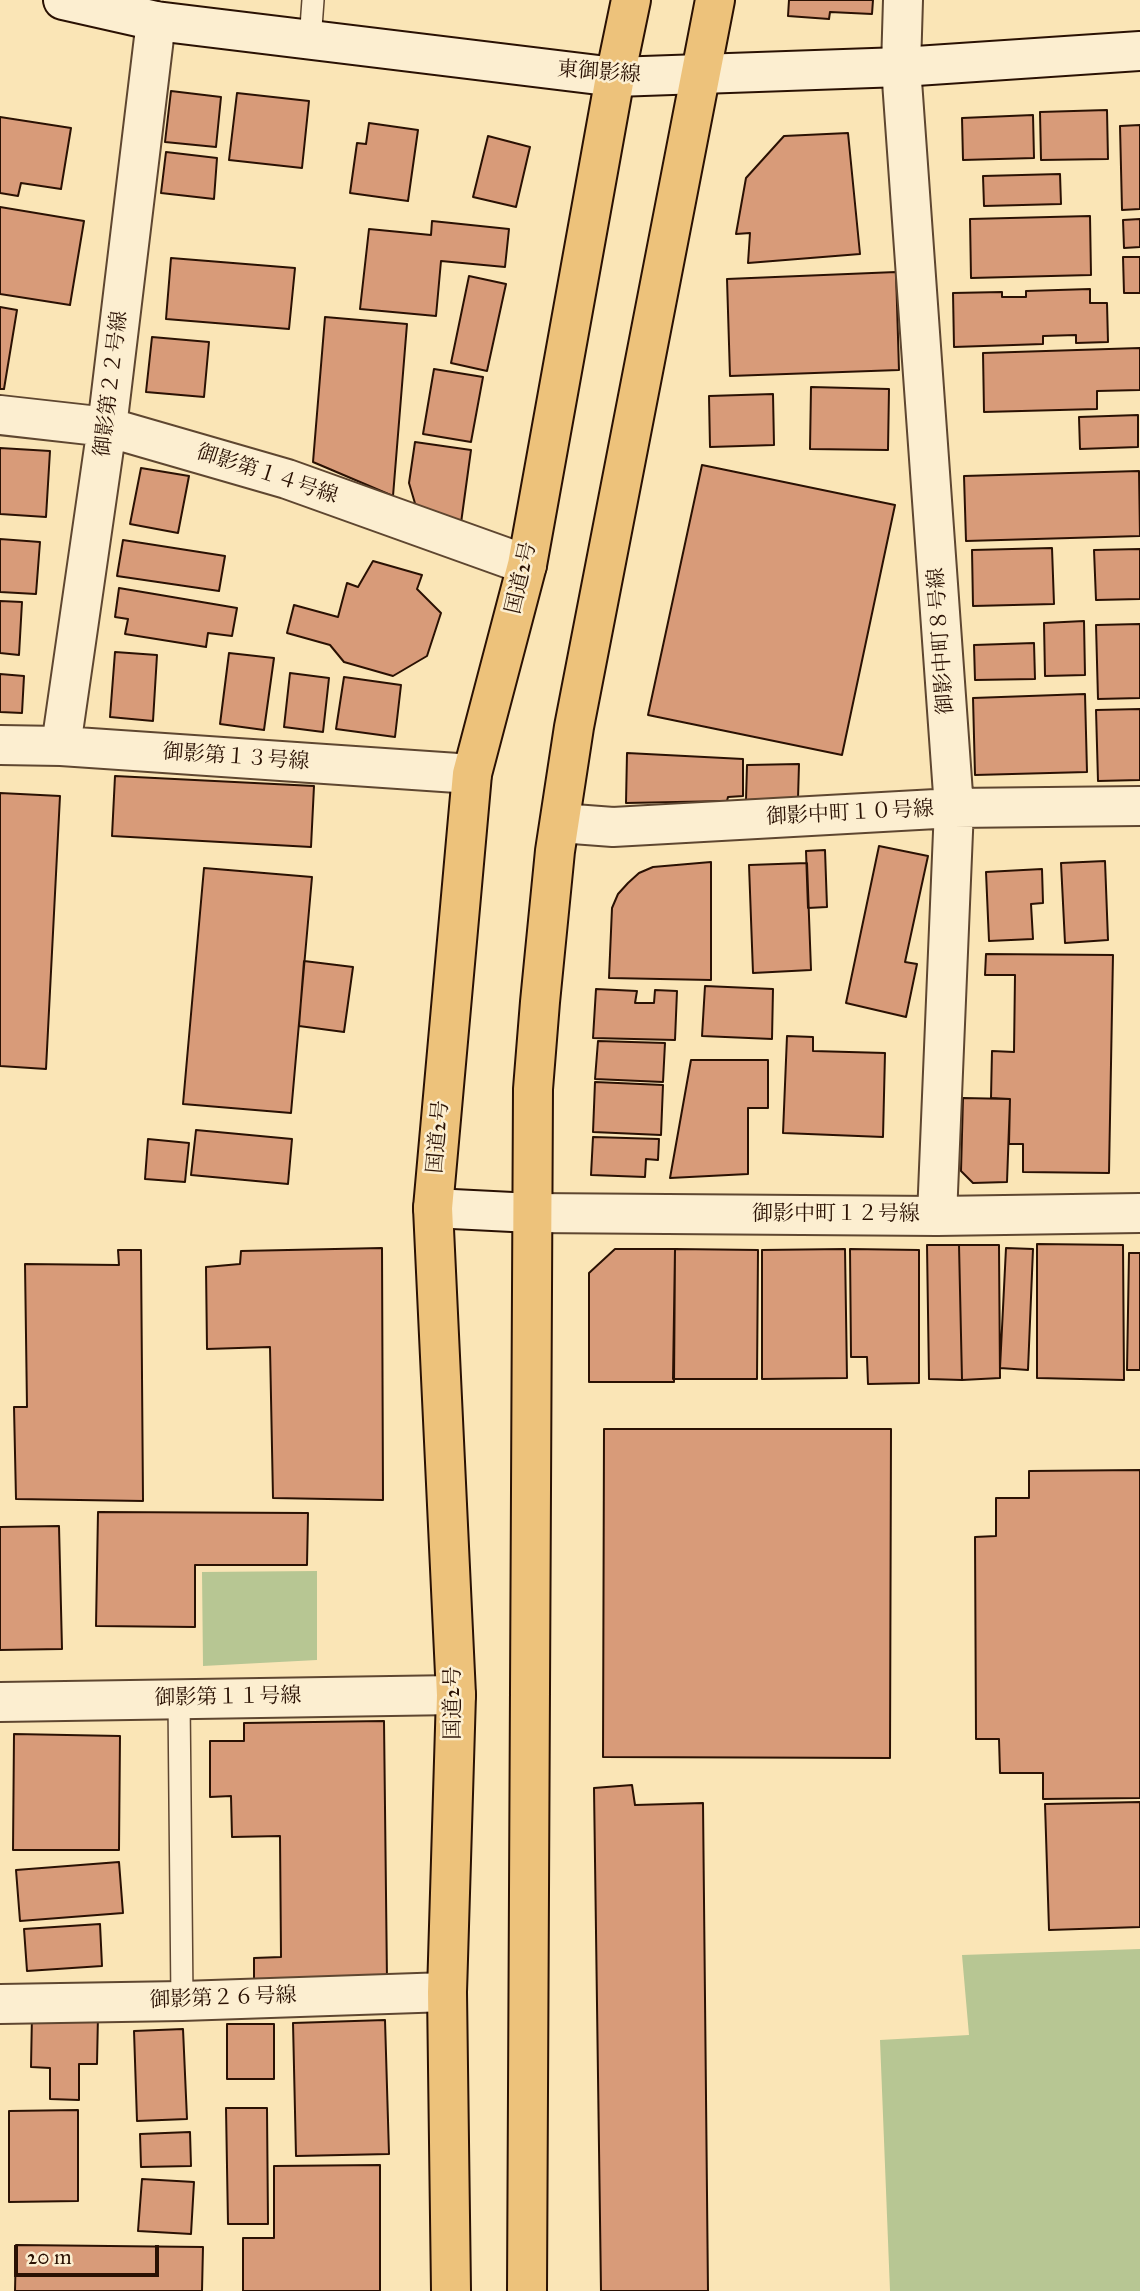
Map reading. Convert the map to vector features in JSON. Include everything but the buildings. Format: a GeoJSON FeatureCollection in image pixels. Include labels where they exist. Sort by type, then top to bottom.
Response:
{"type":"FeatureCollection","features":[{"type":"Feature","properties":{"kind":"highway","name":"国道2号"},"geometry":{"type":"LineString","coordinates":[[451,2291],[447,1992],[456,1695],[433,1208],[472,774],[527,565],[631,0]]}},
{"type":"Feature","properties":{"kind":"highway"},"geometry":{"type":"LineString","coordinates":[[527,2291],[533,1089],[540,1002],[559,823],[574,727],[715,0]]}},
{"type":"Feature","properties":{"kind":"street","name":"御影中町８号線"},"geometry":{"type":"LineString","coordinates":[[903,0],[901,67],[954,808],[937,1216]]}},
{"type":"Feature","properties":{"kind":"street","name":"東御影線"},"geometry":{"type":"LineString","coordinates":[[70,1],[156,21],[615,77],[901,67],[1140,51]]}},
{"type":"Feature","properties":{"kind":"street","name":"御影第２２号線"},"geometry":{"type":"LineString","coordinates":[[61,746],[107,427],[156,21]]}},
{"type":"Feature","properties":{"kind":"street","name":"御影第１４号線"},"geometry":{"type":"LineString","coordinates":[[0,415],[107,427],[287,479],[527,565]]}},
{"type":"Feature","properties":{"kind":"street","name":"御影第１３号線"},"geometry":{"type":"LineString","coordinates":[[0,745],[61,746],[472,774]]}},
{"type":"Feature","properties":{"kind":"street","name":"御影中町１０号線"},"geometry":{"type":"LineString","coordinates":[[559,823],[613,828],[954,808],[1140,806]]}},
{"type":"Feature","properties":{"kind":"street","name":"御影中町１２号線"},"geometry":{"type":"LineString","coordinates":[[433,1208],[532,1213],[937,1216],[1140,1213]]}},
{"type":"Feature","properties":{"kind":"street","name":"御影第１１号線"},"geometry":{"type":"LineString","coordinates":[[0,1702],[456,1695]]}},
{"type":"Feature","properties":{"kind":"street","name":"御影第２６号線"},"geometry":{"type":"LineString","coordinates":[[0,2004],[447,1992]]}},
{"type":"Feature","properties":{"kind":"lane"},"geometry":{"type":"LineString","coordinates":[[310,41],[313,0]]}},
{"type":"Feature","properties":{"kind":"lane"},"geometry":{"type":"LineString","coordinates":[[179,1699],[182,2001]]}},
{"type":"Feature","properties":{"kind":"green space"},"geometry":{"type":"Polygon","coordinates":[[[317,1571],[317,1660],[203,1666],[202,1572],[317,1571]]]}},
{"type":"Feature","properties":{"kind":"green space"},"geometry":{"type":"Polygon","coordinates":[[[1140,1949],[1140,2291],[890,2291],[880,2040],[969,2035],[962,1955],[1140,1949]]]}}]}
